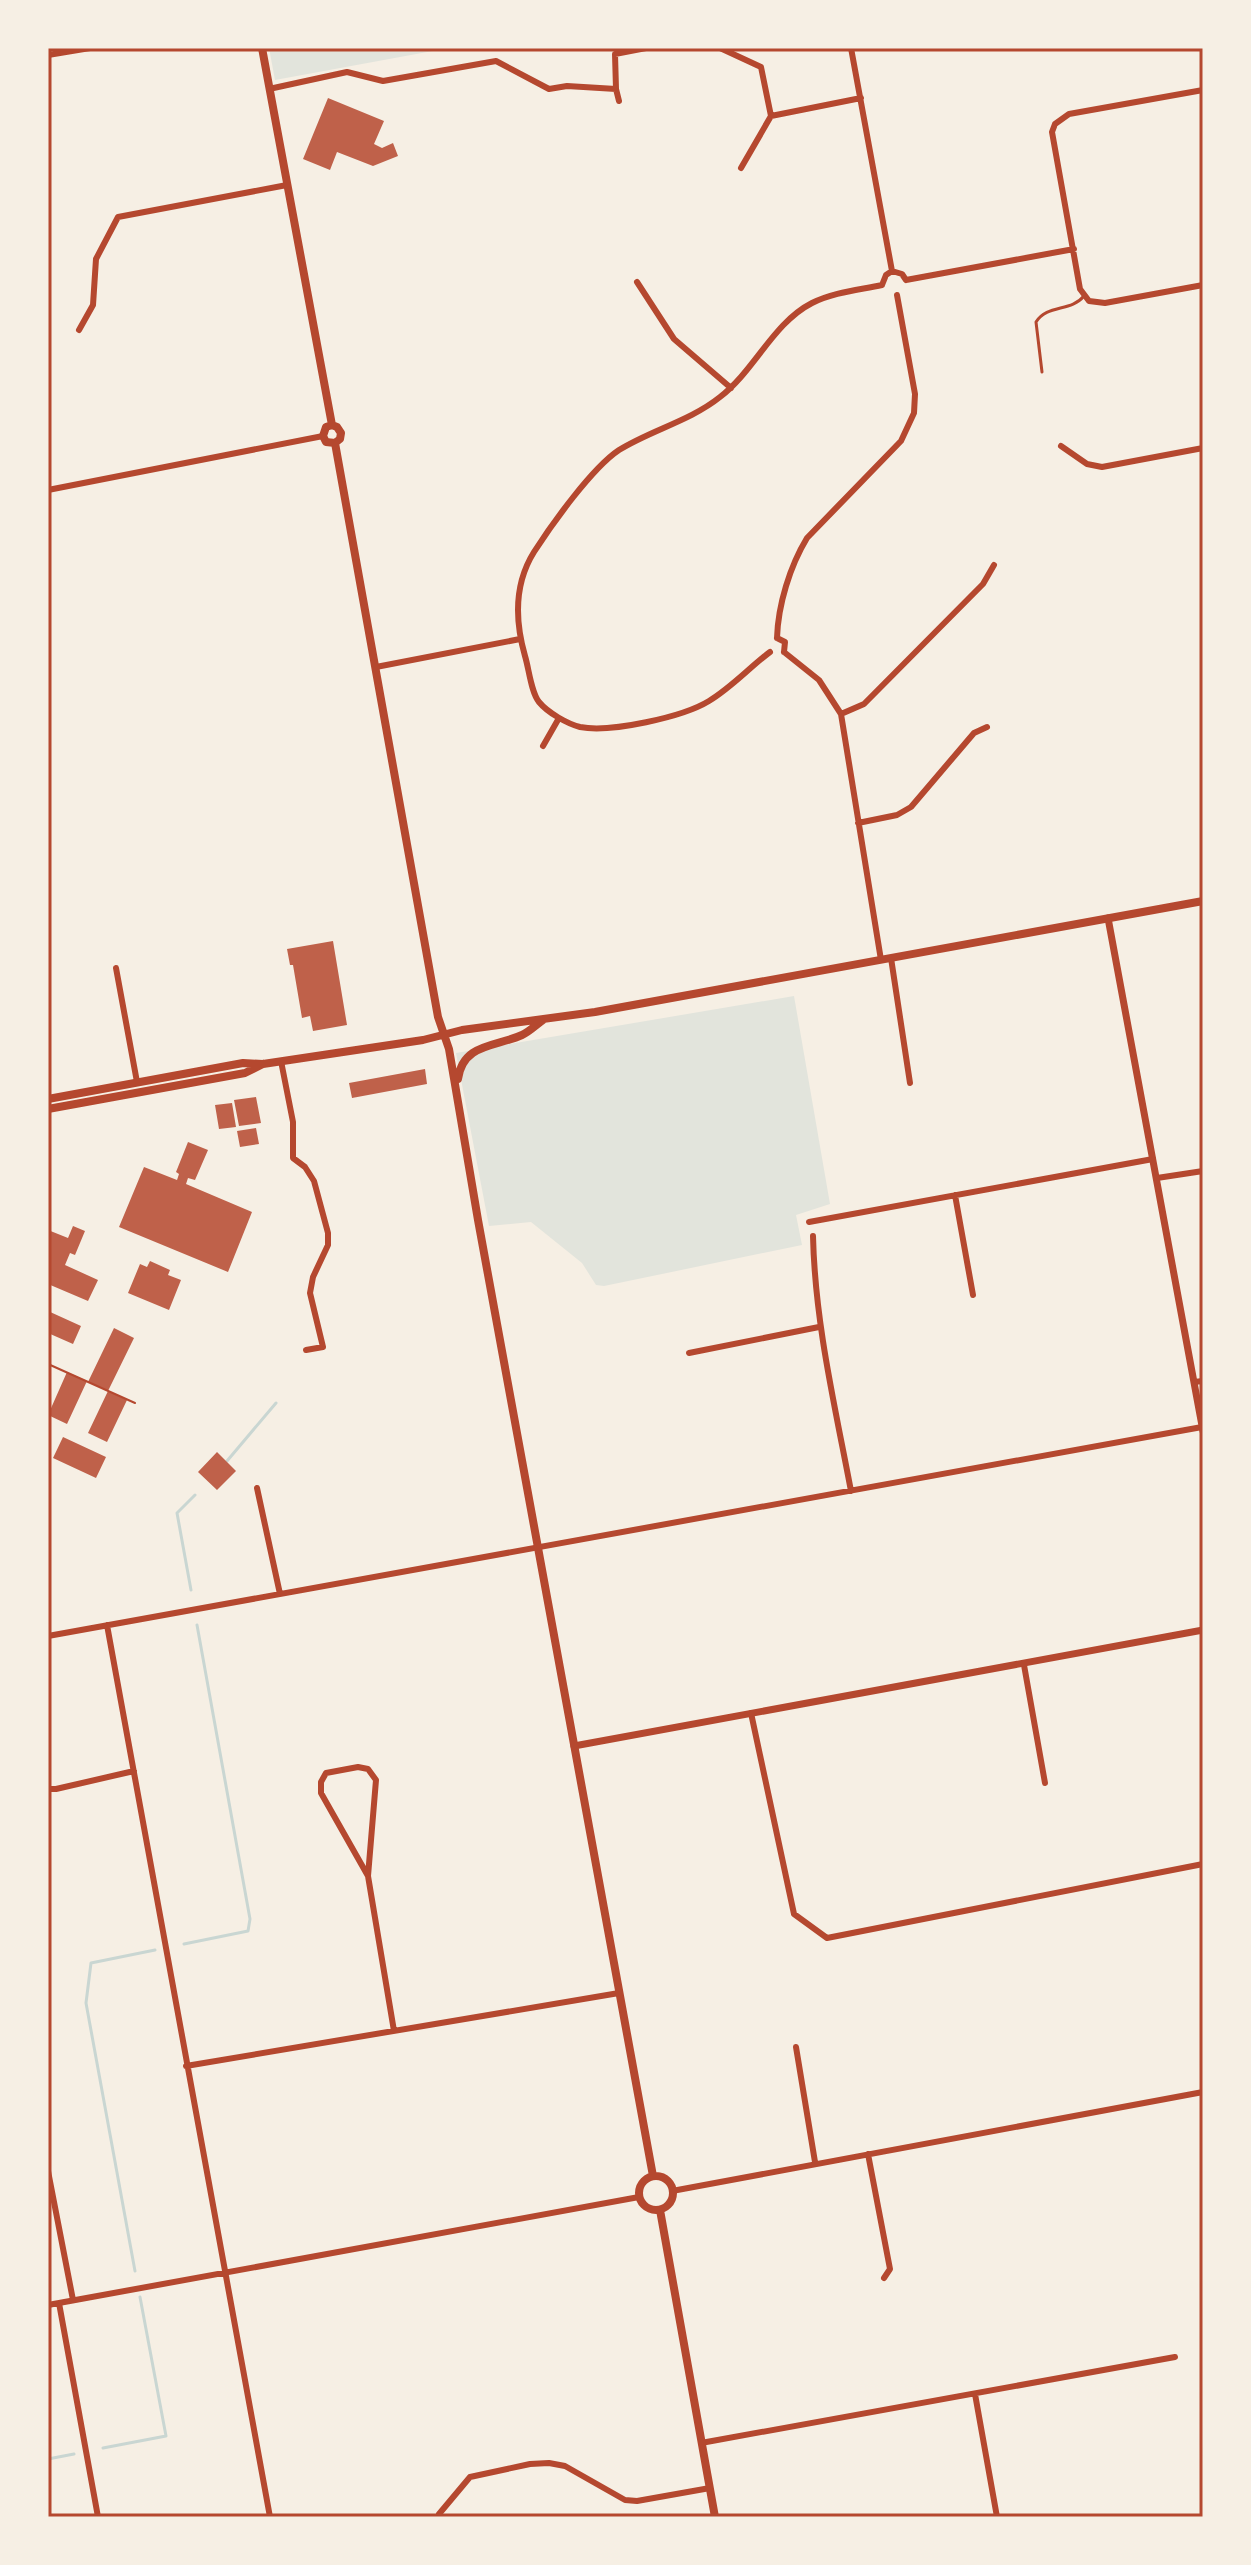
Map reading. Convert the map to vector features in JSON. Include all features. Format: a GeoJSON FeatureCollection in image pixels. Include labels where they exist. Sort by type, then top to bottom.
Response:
{"type":"FeatureCollection","features":[{"type":"Feature","properties":{"kind":"main road"},"geometry":{"type":"LineString","coordinates":[[262,48],[332,425],[341,433],[335,443],[329,443],[323,436],[326,427],[332,425]]}},
{"type":"Feature","properties":{"kind":"main road"},"geometry":{"type":"LineString","coordinates":[[335,443],[443,1035],[449,1049],[653,2176]]}},
{"type":"Feature","properties":{"kind":"main road"},"geometry":{"type":"LineString","coordinates":[[48,1099],[243,1063],[263,1064],[595,1012],[1203,901]]}},
{"type":"Feature","properties":{"kind":"main road"},"geometry":{"type":"LineString","coordinates":[[456,1088],[464,1060],[474,1050],[521,1035],[545,1019]]}},
{"type":"Feature","properties":{"kind":"main road"},"geometry":{"type":"LineString","coordinates":[[48,1109],[245,1073],[263,1064]]}},
{"type":"Feature","properties":{"kind":"main road"},"geometry":{"type":"LineString","coordinates":[[653,2176],[665,2179],[672,2191],[669,2204],[660,2210],[649,2209],[639,2197],[640,2185],[653,2176]]}},
{"type":"Feature","properties":{"kind":"main road"},"geometry":{"type":"LineString","coordinates":[[660,2210],[715,2517]]}},
{"type":"Feature","properties":{"kind":"street"},"geometry":{"type":"LineString","coordinates":[[48,55],[90,48]]}},
{"type":"Feature","properties":{"kind":"street"},"geometry":{"type":"LineString","coordinates":[[619,101],[615,54],[646,48]]}},
{"type":"Feature","properties":{"kind":"street"},"geometry":{"type":"LineString","coordinates":[[720,48],[761,67],[771,116],[741,168]]}},
{"type":"Feature","properties":{"kind":"street"},"geometry":{"type":"LineString","coordinates":[[851,48],[892,271]]}},
{"type":"Feature","properties":{"kind":"street"},"geometry":{"type":"LineString","coordinates":[[269,89],[347,72],[383,81],[496,61],[549,89],[567,86],[616,89]]}},
{"type":"Feature","properties":{"kind":"street"},"geometry":{"type":"LineString","coordinates":[[1203,90],[1069,114],[1055,124],[1053,140],[1086,299],[1105,303],[1203,285]]}},
{"type":"Feature","properties":{"kind":"street"},"geometry":{"type":"LineString","coordinates":[[771,116],[861,98]]}},
{"type":"Feature","properties":{"kind":"street"},"geometry":{"type":"LineString","coordinates":[[79,330],[93,305],[96,259],[118,217],[287,185]]}},
{"type":"Feature","properties":{"kind":"street"},"geometry":{"type":"LineString","coordinates":[[892,271],[883,278],[882,285],[888,293],[1074,249]]}},
{"type":"Feature","properties":{"kind":"street"},"geometry":{"type":"LineString","coordinates":[[882,285],[837,294],[801,309],[780,328],[731,388],[697,413],[620,450],[598,468],[533,554],[517,591],[520,639],[538,702],[559,718],[578,727],[603,728],[683,713],[711,700],[771,644],[798,552],[807,538],[901,441],[910,426],[915,394],[902,274],[892,271]]}},
{"type":"Feature","properties":{"kind":"street"},"geometry":{"type":"LineString","coordinates":[[637,282],[674,339],[731,388]]}},
{"type":"Feature","properties":{"kind":"street"},"geometry":{"type":"LineString","coordinates":[[48,490],[323,436]]}},
{"type":"Feature","properties":{"kind":"street"},"geometry":{"type":"LineString","coordinates":[[1061,446],[1087,464],[1102,467],[1203,448]]}},
{"type":"Feature","properties":{"kind":"street"},"geometry":{"type":"LineString","coordinates":[[841,714],[864,704],[983,584],[994,565]]}},
{"type":"Feature","properties":{"kind":"street"},"geometry":{"type":"LineString","coordinates":[[376,667],[520,639]]}},
{"type":"Feature","properties":{"kind":"street"},"geometry":{"type":"LineString","coordinates":[[771,644],[785,642],[784,652]]}},
{"type":"Feature","properties":{"kind":"street"},"geometry":{"type":"LineString","coordinates":[[771,644],[777,655],[784,652]]}},
{"type":"Feature","properties":{"kind":"street"},"geometry":{"type":"LineString","coordinates":[[784,652],[819,680],[841,714],[858,823],[910,1083]]}},
{"type":"Feature","properties":{"kind":"street"},"geometry":{"type":"LineString","coordinates":[[543,746],[559,718]]}},
{"type":"Feature","properties":{"kind":"street"},"geometry":{"type":"LineString","coordinates":[[858,823],[897,815],[911,807],[974,733],[987,727]]}},
{"type":"Feature","properties":{"kind":"street"},"geometry":{"type":"LineString","coordinates":[[48,1636],[1203,1429],[1198,1381],[1108,918]]}},
{"type":"Feature","properties":{"kind":"street"},"geometry":{"type":"LineString","coordinates":[[116,968],[137,1082]]}},
{"type":"Feature","properties":{"kind":"street"},"geometry":{"type":"LineString","coordinates":[[281,1061],[293,1122],[293,1158],[310,1173],[328,1233],[328,1245],[313,1277],[310,1293],[323,1347],[306,1350]]}},
{"type":"Feature","properties":{"kind":"street"},"geometry":{"type":"LineString","coordinates":[[809,1222],[1153,1159]]}},
{"type":"Feature","properties":{"kind":"street"},"geometry":{"type":"LineString","coordinates":[[1157,1178],[1203,1171]]}},
{"type":"Feature","properties":{"kind":"street"},"geometry":{"type":"LineString","coordinates":[[955,1195],[973,1295]]}},
{"type":"Feature","properties":{"kind":"street"},"geometry":{"type":"LineString","coordinates":[[813,1236],[819,1327],[851,1491]]}},
{"type":"Feature","properties":{"kind":"street"},"geometry":{"type":"LineString","coordinates":[[689,1353],[819,1327]]}},
{"type":"Feature","properties":{"kind":"street"},"geometry":{"type":"LineString","coordinates":[[257,1488],[280,1594]]}},
{"type":"Feature","properties":{"kind":"street"},"geometry":{"type":"LineString","coordinates":[[107,1625],[270,2517]]}},
{"type":"Feature","properties":{"kind":"street"},"geometry":{"type":"LineString","coordinates":[[574,1746],[1203,1630]]}},
{"type":"Feature","properties":{"kind":"street"},"geometry":{"type":"LineString","coordinates":[[1024,1665],[1045,1783]]}},
{"type":"Feature","properties":{"kind":"street"},"geometry":{"type":"LineString","coordinates":[[751,1713],[794,1914],[827,1938],[1203,1864]]}},
{"type":"Feature","properties":{"kind":"street"},"geometry":{"type":"LineString","coordinates":[[368,1876],[321,1793],[321,1782],[326,1773],[358,1767],[368,1769],[376,1780],[368,1876],[394,2031]]}},
{"type":"Feature","properties":{"kind":"street"},"geometry":{"type":"LineString","coordinates":[[48,1789],[134,1771]]}},
{"type":"Feature","properties":{"kind":"street"},"geometry":{"type":"LineString","coordinates":[[186,2066],[619,1993]]}},
{"type":"Feature","properties":{"kind":"street"},"geometry":{"type":"LineString","coordinates":[[796,2047],[815,2162]]}},
{"type":"Feature","properties":{"kind":"street"},"geometry":{"type":"LineString","coordinates":[[672,2191],[1203,2092]]}},
{"type":"Feature","properties":{"kind":"street"},"geometry":{"type":"LineString","coordinates":[[868,2154],[890,2269],[884,2278]]}},
{"type":"Feature","properties":{"kind":"street"},"geometry":{"type":"LineString","coordinates":[[48,2171],[73,2300]]}},
{"type":"Feature","properties":{"kind":"street"},"geometry":{"type":"LineString","coordinates":[[48,2305],[639,2197]]}},
{"type":"Feature","properties":{"kind":"street"},"geometry":{"type":"LineString","coordinates":[[59,2303],[98,2517]]}},
{"type":"Feature","properties":{"kind":"street"},"geometry":{"type":"LineString","coordinates":[[701,2443],[1175,2357]]}},
{"type":"Feature","properties":{"kind":"street"},"geometry":{"type":"LineString","coordinates":[[975,2394],[997,2517]]}},
{"type":"Feature","properties":{"kind":"street"},"geometry":{"type":"LineString","coordinates":[[439,2514],[470,2477],[530,2464],[565,2466],[625,2500],[637,2501],[710,2488]]}},
{"type":"Feature","properties":{"kind":"lane"},"geometry":{"type":"LineString","coordinates":[[1042,372],[1035,332],[1039,316],[1086,299]]}},
{"type":"Feature","properties":{"kind":"path"},"geometry":{"type":"LineString","coordinates":[[48,1364],[135,1403]]}},
{"type":"Feature","properties":{"kind":"shaded area"},"geometry":{"type":"Polygon","coordinates":[[[269,48],[449,48],[275,80],[269,48]]]}},
{"type":"Feature","properties":{"kind":"shaded area"},"geometry":{"type":"Polygon","coordinates":[[[794,996],[830,1204],[796,1215],[802,1245],[604,1286],[596,1285],[582,1263],[531,1222],[489,1226],[456,1053],[794,996]]]}},
{"type":"Feature","properties":{"kind":"building"},"geometry":{"type":"Polygon","coordinates":[[[328,98],[384,121],[374,144],[382,148],[393,143],[398,156],[373,166],[337,152],[330,170],[303,159],[328,98]]]}},
{"type":"Feature","properties":{"kind":"building"},"geometry":{"type":"Polygon","coordinates":[[[333,941],[347,1025],[313,1031],[310,1016],[302,1018],[293,965],[290,965],[287,949],[333,941]]]}},
{"type":"Feature","properties":{"kind":"building"},"geometry":{"type":"Polygon","coordinates":[[[425,1069],[427,1084],[352,1098],[349,1083],[425,1069]]]}},
{"type":"Feature","properties":{"kind":"building"},"geometry":{"type":"Polygon","coordinates":[[[256,1097],[261,1123],[239,1126],[234,1100],[256,1097]]]}},
{"type":"Feature","properties":{"kind":"building"},"geometry":{"type":"Polygon","coordinates":[[[232,1103],[236,1127],[219,1129],[215,1105],[232,1103]]]}},
{"type":"Feature","properties":{"kind":"building"},"geometry":{"type":"Polygon","coordinates":[[[256,1128],[259,1144],[240,1147],[237,1131],[256,1128]]]}},
{"type":"Feature","properties":{"kind":"building"},"geometry":{"type":"Polygon","coordinates":[[[188,1142],[208,1150],[195,1180],[188,1178],[186,1184],[252,1212],[228,1272],[119,1227],[144,1167],[177,1180],[179,1174],[176,1172],[188,1142]]]}},
{"type":"Feature","properties":{"kind":"building"},"geometry":{"type":"Polygon","coordinates":[[[73,1226],[85,1231],[75,1255],[70,1253],[65,1265],[98,1280],[88,1301],[48,1284],[48,1230],[68,1238],[73,1226]]]}},
{"type":"Feature","properties":{"kind":"building"},"geometry":{"type":"Polygon","coordinates":[[[150,1261],[170,1270],[168,1275],[181,1280],[169,1310],[128,1293],[140,1264],[147,1267],[150,1261]]]}},
{"type":"Feature","properties":{"kind":"building"},"geometry":{"type":"Polygon","coordinates":[[[48,1311],[81,1326],[73,1344],[48,1333],[48,1311]]]}},
{"type":"Feature","properties":{"kind":"building"},"geometry":{"type":"Polygon","coordinates":[[[114,1328],[134,1338],[108,1391],[88,1382],[114,1328]]]}},
{"type":"Feature","properties":{"kind":"building"},"geometry":{"type":"Polygon","coordinates":[[[67,1372],[87,1381],[67,1424],[48,1415],[67,1372]]]}},
{"type":"Feature","properties":{"kind":"building"},"geometry":{"type":"Polygon","coordinates":[[[108,1391],[127,1400],[107,1442],[88,1433],[108,1391]]]}},
{"type":"Feature","properties":{"kind":"building"},"geometry":{"type":"Polygon","coordinates":[[[63,1437],[106,1457],[96,1478],[53,1458],[63,1437]]]}},
{"type":"Feature","properties":{"kind":"building"},"geometry":{"type":"Polygon","coordinates":[[[217,1452],[236,1471],[217,1490],[198,1472],[217,1452]]]}},
{"type":"Feature","properties":{"kind":"waterway"},"geometry":{"type":"LineString","coordinates":[[227,1461],[276,1403]]}},
{"type":"Feature","properties":{"kind":"waterway"},"geometry":{"type":"LineString","coordinates":[[191,1590],[177,1513],[195,1495]]}},
{"type":"Feature","properties":{"kind":"waterway"},"geometry":{"type":"LineString","coordinates":[[184,1944],[248,1931],[250,1919],[197,1625]]}},
{"type":"Feature","properties":{"kind":"waterway"},"geometry":{"type":"LineString","coordinates":[[135,2271],[86,2003],[91,1963],[155,1950]]}},
{"type":"Feature","properties":{"kind":"waterway"},"geometry":{"type":"LineString","coordinates":[[103,2448],[166,2436],[140,2297]]}},
{"type":"Feature","properties":{"kind":"waterway"},"geometry":{"type":"LineString","coordinates":[[48,2459],[74,2454]]}}]}
